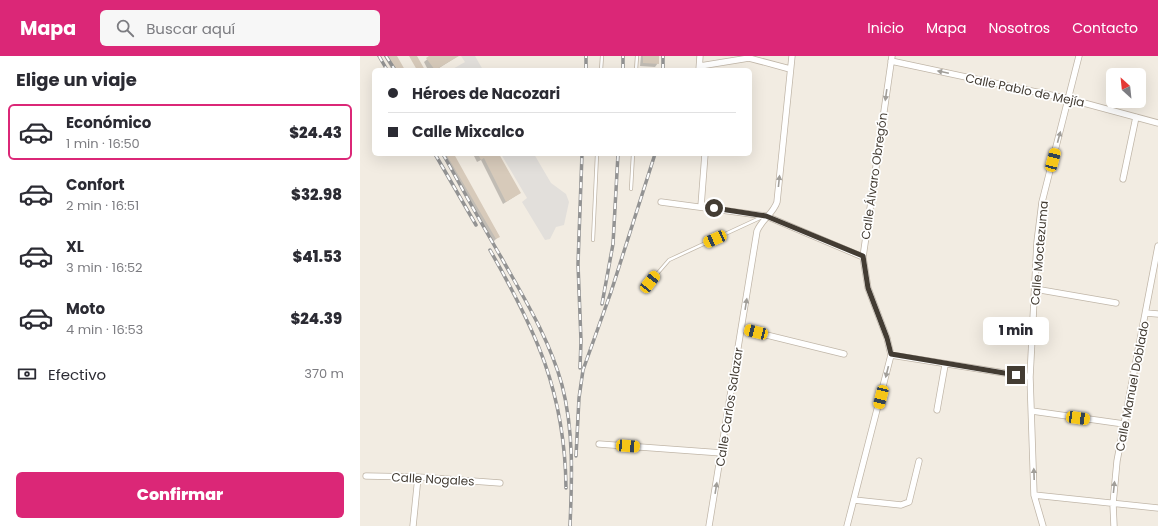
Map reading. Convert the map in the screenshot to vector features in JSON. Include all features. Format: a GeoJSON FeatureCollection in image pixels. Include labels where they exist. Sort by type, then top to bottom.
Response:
{"type":"FeatureCollection","features":[{"type":"Feature","properties":{"kind":"street"},"geometry":{"type":"LineString","coordinates":[[700,56],[700,68],[749,58],[790,69]]}},
{"type":"Feature","properties":{"kind":"street","name":"Calle Carlos Salazar"},"geometry":{"type":"LineString","coordinates":[[709,526],[757,231],[761,222],[773,210],[777,202],[792,56]]}},
{"type":"Feature","properties":{"kind":"street","name":"Calle Moctezuma"},"geometry":{"type":"LineString","coordinates":[[1043,526],[1034,495],[1030,377],[1037,242],[1042,202],[1079,56]]}},
{"type":"Feature","properties":{"kind":"street","name":"Calle Pablo de Mejía"},"geometry":{"type":"LineString","coordinates":[[891,59],[1069,99],[1158,123]]}},
{"type":"Feature","properties":{"kind":"street","name":"Calle Álvaro Obregón"},"geometry":{"type":"LineString","coordinates":[[847,526],[891,354],[887,338],[868,288],[863,256],[891,59]]}},
{"type":"Feature","properties":{"kind":"street"},"geometry":{"type":"LineString","coordinates":[[1123,179],[1136,117]]}},
{"type":"Feature","properties":{"kind":"street"},"geometry":{"type":"LineString","coordinates":[[701,206],[705,156]]}},
{"type":"Feature","properties":{"kind":"street"},"geometry":{"type":"LineString","coordinates":[[661,202],[701,206],[766,216],[863,256]]}},
{"type":"Feature","properties":{"kind":"street","name":"Calle Manuel Doblado"},"geometry":{"type":"LineString","coordinates":[[1114,526],[1113,504],[1124,424],[1158,246]]}},
{"type":"Feature","properties":{"kind":"street"},"geometry":{"type":"LineString","coordinates":[[1035,289],[1116,303]]}},
{"type":"Feature","properties":{"kind":"street"},"geometry":{"type":"LineString","coordinates":[[1146,313],[1158,314]]}},
{"type":"Feature","properties":{"kind":"street"},"geometry":{"type":"LineString","coordinates":[[742,329],[844,354]]}},
{"type":"Feature","properties":{"kind":"street"},"geometry":{"type":"LineString","coordinates":[[891,354],[944,364],[1030,377]]}},
{"type":"Feature","properties":{"kind":"street"},"geometry":{"type":"LineString","coordinates":[[937,410],[944,364]]}},
{"type":"Feature","properties":{"kind":"street"},"geometry":{"type":"LineString","coordinates":[[1032,411],[1124,424]]}},
{"type":"Feature","properties":{"kind":"street"},"geometry":{"type":"LineString","coordinates":[[599,444],[722,453]]}},
{"type":"Feature","properties":{"kind":"street"},"geometry":{"type":"LineString","coordinates":[[854,500],[901,505],[909,502],[919,461]]}},
{"type":"Feature","properties":{"kind":"street","name":"Calle Nogales"},"geometry":{"type":"LineString","coordinates":[[366,476],[418,477],[500,483]]}},
{"type":"Feature","properties":{"kind":"street"},"geometry":{"type":"LineString","coordinates":[[413,526],[418,477]]}},
{"type":"Feature","properties":{"kind":"street"},"geometry":{"type":"LineString","coordinates":[[1034,495],[1158,508]]}},
{"type":"Feature","properties":{"kind":"lane"},"geometry":{"type":"LineString","coordinates":[[601,68],[602,56]]}},
{"type":"Feature","properties":{"kind":"lane"},"geometry":{"type":"LineString","coordinates":[[636,68],[637,56]]}},
{"type":"Feature","properties":{"kind":"lane"},"geometry":{"type":"LineString","coordinates":[[593,240],[597,156]]}},
{"type":"Feature","properties":{"kind":"lane"},"geometry":{"type":"LineString","coordinates":[[631,189],[632,156]]}},
{"type":"Feature","properties":{"kind":"lane"},"geometry":{"type":"LineString","coordinates":[[650,282],[669,260],[766,216]]}},
{"type":"Feature","properties":{"kind":"shaded area"},"geometry":{"type":"Polygon","coordinates":[[[461,56],[475,56],[482,68],[454,68],[465,62],[461,56]]]}},
{"type":"Feature","properties":{"kind":"shaded area"},"geometry":{"type":"Polygon","coordinates":[[[502,156],[535,156],[551,183],[566,194],[569,202],[564,225],[556,227],[550,239],[545,240],[522,202],[527,198],[502,156]]]}},
{"type":"Feature","properties":{"kind":"building"},"geometry":{"type":"Polygon","coordinates":[[[388,56],[397,56],[404,68],[396,68],[388,56]]]}},
{"type":"Feature","properties":{"kind":"building"},"geometry":{"type":"Polygon","coordinates":[[[409,56],[417,56],[424,68],[416,68],[409,56]]]}},
{"type":"Feature","properties":{"kind":"building"},"geometry":{"type":"Polygon","coordinates":[[[429,56],[459,56],[438,68],[434,68],[426,58],[429,56]]]}},
{"type":"Feature","properties":{"kind":"building"},"geometry":{"type":"Polygon","coordinates":[[[643,56],[659,56],[659,64],[643,63],[643,56]]]}},
{"type":"Feature","properties":{"kind":"building"},"geometry":{"type":"Polygon","coordinates":[[[447,156],[455,156],[500,237],[496,239],[447,156]]]}},
{"type":"Feature","properties":{"kind":"building"},"geometry":{"type":"Polygon","coordinates":[[[479,156],[500,156],[521,193],[506,202],[484,158],[481,160],[479,156]]]}},
{"type":"Feature","properties":{"kind":"railway"},"geometry":{"type":"LineString","coordinates":[[379,56],[386,68]]}},
{"type":"Feature","properties":{"kind":"railway"},"geometry":{"type":"LineString","coordinates":[[386,56],[394,68]]}},
{"type":"Feature","properties":{"kind":"railway"},"geometry":{"type":"LineString","coordinates":[[586,56],[586,68]]}},
{"type":"Feature","properties":{"kind":"railway"},"geometry":{"type":"LineString","coordinates":[[623,56],[623,68]]}},
{"type":"Feature","properties":{"kind":"railway"},"geometry":{"type":"LineString","coordinates":[[663,56],[663,68]]}},
{"type":"Feature","properties":{"kind":"railway"},"geometry":{"type":"LineString","coordinates":[[436,156],[476,225]]}},
{"type":"Feature","properties":{"kind":"railway"},"geometry":{"type":"LineString","coordinates":[[444,156],[527,303],[557,368],[569,420],[572,473],[570,526]]}},
{"type":"Feature","properties":{"kind":"railway"},"geometry":{"type":"LineString","coordinates":[[580,368],[581,341],[578,264],[582,156]]}},
{"type":"Feature","properties":{"kind":"railway"},"geometry":{"type":"LineString","coordinates":[[602,304],[613,244],[618,156]]}},
{"type":"Feature","properties":{"kind":"railway"},"geometry":{"type":"LineString","coordinates":[[576,456],[579,398],[583,370],[611,292],[654,156]]}},
{"type":"Feature","properties":{"kind":"railway"},"geometry":{"type":"LineString","coordinates":[[490,250],[521,308],[545,363],[554,392],[560,422],[566,488]]}},
{"type":"Feature","properties":{"kind":"route"},"geometry":{"type":"LineString","coordinates":[[714,208],[766,216],[863,256],[865,277],[871,299],[882,322],[891,354],[1016,375]]}}]}
